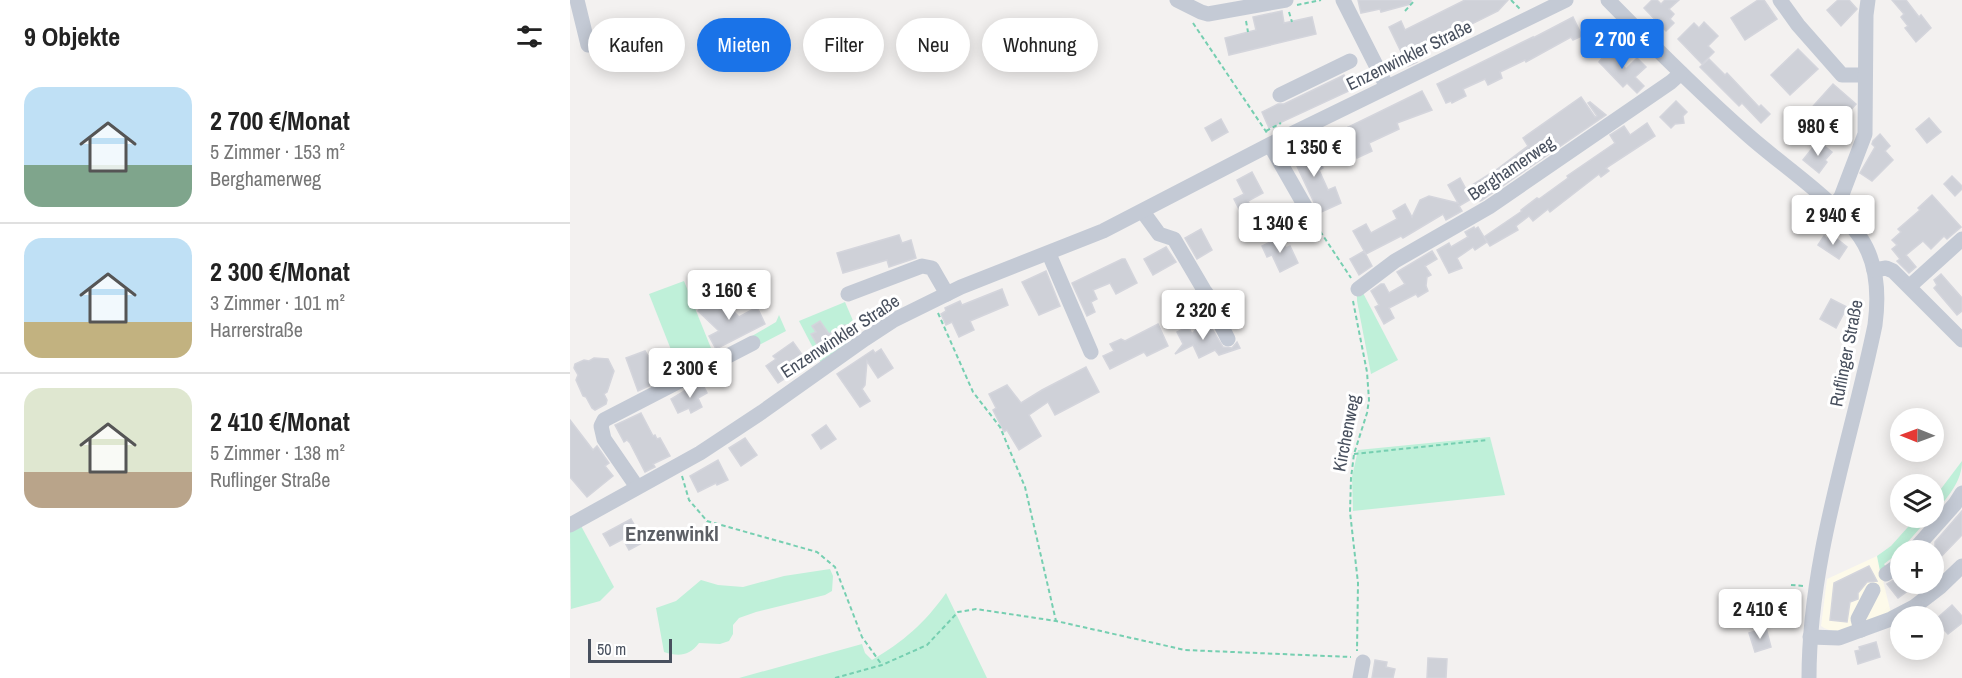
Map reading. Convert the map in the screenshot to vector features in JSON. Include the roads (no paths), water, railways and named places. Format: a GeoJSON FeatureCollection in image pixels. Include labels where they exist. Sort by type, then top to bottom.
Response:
{"type":"FeatureCollection","features":[{"type":"Feature","properties":{"kind":"street"},"geometry":{"type":"LineString","coordinates":[[577,0],[588,45]]}},
{"type":"Feature","properties":{"kind":"street"},"geometry":{"type":"LineString","coordinates":[[1177,0],[1208,14],[1287,3]]}},
{"type":"Feature","properties":{"kind":"street"},"geometry":{"type":"LineString","coordinates":[[1343,0],[1388,87]]}},
{"type":"Feature","properties":{"kind":"street","name":"Enzenwinkler Straße"},"geometry":{"type":"LineString","coordinates":[[570,525],[678,466],[762,412],[894,320],[947,294],[1049,254],[1143,212],[1271,144],[1566,0]]}},
{"type":"Feature","properties":{"kind":"street","name":"Ruflinger Straße"},"geometry":{"type":"LineString","coordinates":[[1608,0],[1681,73],[1749,136],[1833,207],[1860,237],[1874,270],[1878,296],[1875,325],[1824,541],[1810,637],[1809,678]]}},
{"type":"Feature","properties":{"kind":"street"},"geometry":{"type":"LineString","coordinates":[[1780,0],[1798,25],[1842,75],[1865,75]]}},
{"type":"Feature","properties":{"kind":"street"},"geometry":{"type":"LineString","coordinates":[[1833,207],[1841,197],[1865,134],[1868,0]]}},
{"type":"Feature","properties":{"kind":"street"},"geometry":{"type":"LineString","coordinates":[[1280,95],[1350,62]]}},
{"type":"Feature","properties":{"kind":"street","name":"Berghamerweg"},"geometry":{"type":"LineString","coordinates":[[1358,289],[1395,261],[1480,212],[1540,173],[1681,73]]}},
{"type":"Feature","properties":{"kind":"street"},"geometry":{"type":"LineString","coordinates":[[1271,144],[1310,215]]}},
{"type":"Feature","properties":{"kind":"street"},"geometry":{"type":"LineString","coordinates":[[1143,212],[1159,234],[1174,239],[1204,290],[1219,310],[1222,327],[1228,339]]}},
{"type":"Feature","properties":{"kind":"street"},"geometry":{"type":"LineString","coordinates":[[1910,286],[1962,239]]}},
{"type":"Feature","properties":{"kind":"street"},"geometry":{"type":"LineString","coordinates":[[1049,254],[1091,352]]}},
{"type":"Feature","properties":{"kind":"street","name":"Enzenwinkler Straße"},"geometry":{"type":"LineString","coordinates":[[848,294],[922,266],[932,268],[947,294]]}},
{"type":"Feature","properties":{"kind":"street"},"geometry":{"type":"LineString","coordinates":[[1874,270],[1886,267],[1893,271],[1962,340]]}},
{"type":"Feature","properties":{"kind":"street"},"geometry":{"type":"LineString","coordinates":[[637,487],[603,439],[601,426],[604,420],[753,343]]}},
{"type":"Feature","properties":{"kind":"street"},"geometry":{"type":"LineString","coordinates":[[1923,540],[1962,493]]}},
{"type":"Feature","properties":{"kind":"street"},"geometry":{"type":"LineString","coordinates":[[1810,637],[1839,638],[1891,619],[1914,607],[1962,566]]}},
{"type":"Feature","properties":{"kind":"street"},"geometry":{"type":"LineString","coordinates":[[1886,574],[1890,571]]}},
{"type":"Feature","properties":{"kind":"street"},"geometry":{"type":"LineString","coordinates":[[1861,630],[1857,619],[1873,590]]}},
{"type":"Feature","properties":{"kind":"street"},"geometry":{"type":"LineString","coordinates":[[1360,659],[1360,678]]}},
{"type":"Feature","properties":{"kind":"district","name":"Enzenwinkl"},"geometry":{"type":"Point","coordinates":[672,533]}}]}
